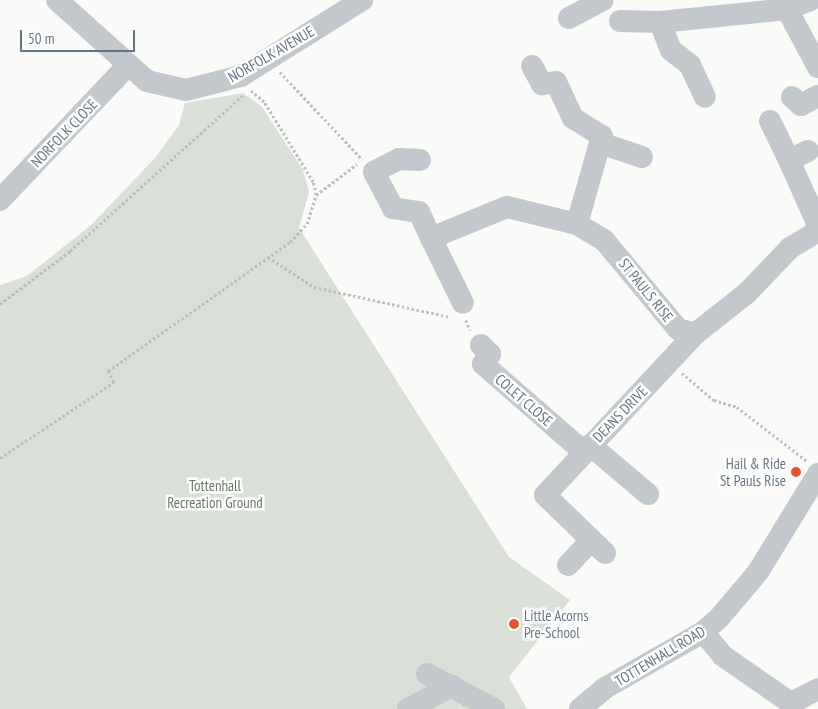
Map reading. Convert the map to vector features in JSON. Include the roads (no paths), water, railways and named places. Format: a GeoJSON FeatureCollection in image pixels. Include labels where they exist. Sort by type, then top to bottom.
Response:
{"type":"FeatureCollection","features":[{"type":"Feature","properties":{"kind":"street","name":"NORFOLK AVENUE"},"geometry":{"type":"LineString","coordinates":[[57,0],[127,66],[147,81],[174,90],[200,89],[245,83],[268,59],[362,0]]}},
{"type":"Feature","properties":{"kind":"street"},"geometry":{"type":"LineString","coordinates":[[620,21],[652,23],[787,9],[811,0]]}},
{"type":"Feature","properties":{"kind":"street"},"geometry":{"type":"LineString","coordinates":[[569,18],[600,1]]}},
{"type":"Feature","properties":{"kind":"street"},"geometry":{"type":"LineString","coordinates":[[787,9],[818,67]]}},
{"type":"Feature","properties":{"kind":"street"},"geometry":{"type":"LineString","coordinates":[[652,23],[671,50],[686,61],[705,97]]}},
{"type":"Feature","properties":{"kind":"street","name":"NORFOLK CLOSE"},"geometry":{"type":"LineString","coordinates":[[0,200],[127,66]]}},
{"type":"Feature","properties":{"kind":"street"},"geometry":{"type":"LineString","coordinates":[[532,66],[542,84],[556,82],[573,118],[598,129],[604,144],[576,224]]}},
{"type":"Feature","properties":{"kind":"street"},"geometry":{"type":"LineString","coordinates":[[792,97],[800,105],[818,96]]}},
{"type":"Feature","properties":{"kind":"street"},"geometry":{"type":"LineString","coordinates":[[770,121],[799,156],[818,225]]}},
{"type":"Feature","properties":{"kind":"street"},"geometry":{"type":"LineString","coordinates":[[604,144],[642,156]]}},
{"type":"Feature","properties":{"kind":"street"},"geometry":{"type":"LineString","coordinates":[[420,160],[399,159],[374,172],[392,208],[419,212],[463,303]]}},
{"type":"Feature","properties":{"kind":"street","name":"ST PAULS RISE"},"geometry":{"type":"LineString","coordinates":[[431,238],[507,207],[576,224],[604,240],[678,329],[696,334]]}},
{"type":"Feature","properties":{"kind":"street"},"geometry":{"type":"LineString","coordinates":[[696,334],[747,293],[790,248],[818,231]]}},
{"type":"Feature","properties":{"kind":"street","name":"DEANS DRIVE"},"geometry":{"type":"LineString","coordinates":[[568,565],[598,546],[545,495],[587,448],[696,334]]}},
{"type":"Feature","properties":{"kind":"street","name":"COLET CLOSE"},"geometry":{"type":"LineString","coordinates":[[481,345],[490,354],[483,364],[587,448]]}},
{"type":"Feature","properties":{"kind":"street"},"geometry":{"type":"LineString","coordinates":[[587,448],[648,494]]}},
{"type":"Feature","properties":{"kind":"street","name":"TOTTENHALL ROAD"},"geometry":{"type":"LineString","coordinates":[[580,709],[604,688],[702,632],[734,603],[758,572],[814,469]]}},
{"type":"Feature","properties":{"kind":"street"},"geometry":{"type":"LineString","coordinates":[[702,632],[723,656],[802,702]]}},
{"type":"Feature","properties":{"kind":"street"},"geometry":{"type":"LineString","coordinates":[[428,674],[494,709]]}},
{"type":"Feature","properties":{"kind":"street"},"geometry":{"type":"LineString","coordinates":[[408,709],[452,686]]}},
{"type":"Feature","properties":{"kind":"place","name":"Hail & Ride St Pauls Rise"},"geometry":{"type":"Point","coordinates":[796,472]}},
{"type":"Feature","properties":{"kind":"place","name":"Little Acorns Pre-School"},"geometry":{"type":"Point","coordinates":[514,624]}},
{"type":"Feature","properties":{"kind":"park label","name":"Tottenhall Recreation Ground"},"geometry":{"type":"Point","coordinates":[215,494]}}]}
